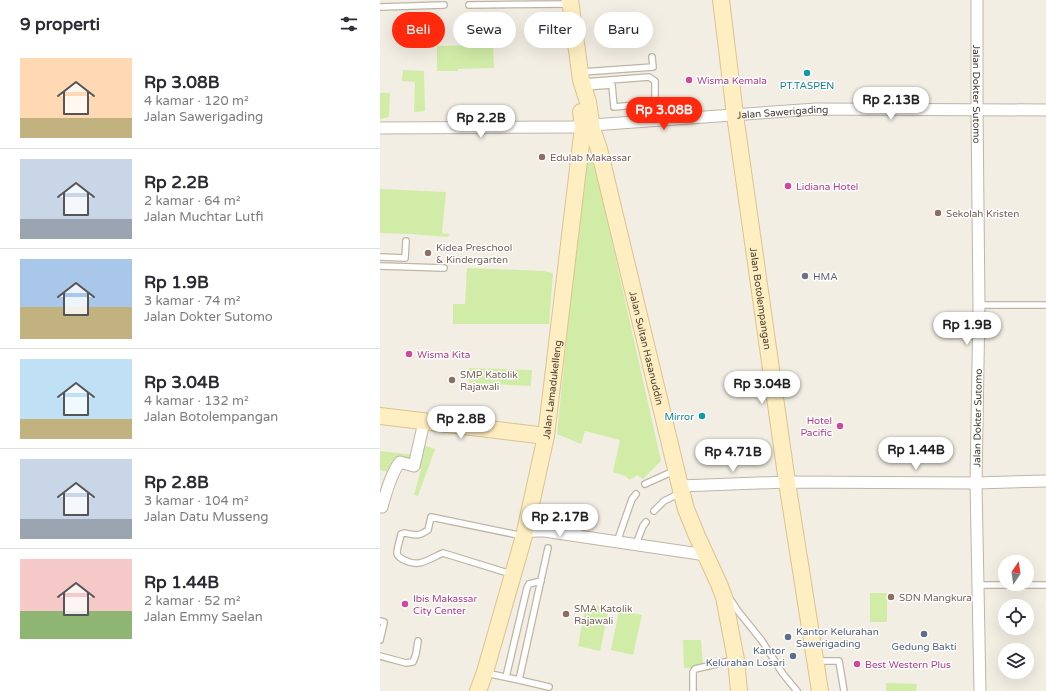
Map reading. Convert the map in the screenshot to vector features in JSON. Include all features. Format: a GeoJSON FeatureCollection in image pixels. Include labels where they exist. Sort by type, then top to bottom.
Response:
{"type":"FeatureCollection","features":[{"type":"Feature","properties":{"kind":"street","name":"Jalan Botolempangan"},"geometry":{"type":"LineString","coordinates":[[721,0],[735,115],[787,482],[820,691]]}},
{"type":"Feature","properties":{"kind":"street","name":"Jalan Dokter Sutomo"},"geometry":{"type":"LineString","coordinates":[[977,0],[978,305],[976,483],[980,691]]}},
{"type":"Feature","properties":{"kind":"street","name":"Jalan Sultan Hasanuddin"},"geometry":{"type":"LineString","coordinates":[[570,2],[581,80],[588,102],[587,126],[601,157],[686,509],[724,597],[736,660],[739,691]]}},
{"type":"Feature","properties":{"kind":"street","name":"Jalan Sawerigading"},"geometry":{"type":"LineString","coordinates":[[380,128],[587,126],[816,109],[1046,110]]}},
{"type":"Feature","properties":{"kind":"street","name":"Jalan Lamadukelleng"},"geometry":{"type":"LineString","coordinates":[[478,691],[485,672],[524,536],[546,436],[587,126]]}},
{"type":"Feature","properties":{"kind":"street"},"geometry":{"type":"LineString","coordinates":[[380,416],[546,436]]}},
{"type":"Feature","properties":{"kind":"street"},"geometry":{"type":"LineString","coordinates":[[380,506],[382,507],[393,474],[400,462],[414,466],[424,422]]}},
{"type":"Feature","properties":{"kind":"street"},"geometry":{"type":"LineString","coordinates":[[681,489],[787,482],[976,483],[1046,481]]}},
{"type":"Feature","properties":{"kind":"street"},"geometry":{"type":"LineString","coordinates":[[530,506],[532,513],[541,520],[617,542]]}},
{"type":"Feature","properties":{"kind":"street"},"geometry":{"type":"LineString","coordinates":[[524,536],[533,530],[706,555]]}},
{"type":"Feature","properties":{"kind":"lane"},"geometry":{"type":"LineString","coordinates":[[469,5],[570,2]]}},
{"type":"Feature","properties":{"kind":"lane"},"geometry":{"type":"LineString","coordinates":[[380,7],[444,5]]}},
{"type":"Feature","properties":{"kind":"lane"},"geometry":{"type":"LineString","coordinates":[[581,80],[653,67],[652,56]]}},
{"type":"Feature","properties":{"kind":"lane"},"geometry":{"type":"LineString","coordinates":[[649,77],[655,81],[655,103],[614,107],[612,85],[581,80],[649,77]]}},
{"type":"Feature","properties":{"kind":"lane"},"geometry":{"type":"LineString","coordinates":[[644,104],[646,121]]}},
{"type":"Feature","properties":{"kind":"lane"},"geometry":{"type":"LineString","coordinates":[[380,257],[405,258],[406,241]]}},
{"type":"Feature","properties":{"kind":"lane"},"geometry":{"type":"LineString","coordinates":[[380,266],[444,268]]}},
{"type":"Feature","properties":{"kind":"lane"},"geometry":{"type":"LineString","coordinates":[[978,305],[1046,305]]}},
{"type":"Feature","properties":{"kind":"lane"},"geometry":{"type":"LineString","coordinates":[[645,484],[676,470]]}},
{"type":"Feature","properties":{"kind":"lane"},"geometry":{"type":"LineString","coordinates":[[654,511],[664,501],[681,489]]}},
{"type":"Feature","properties":{"kind":"lane"},"geometry":{"type":"LineString","coordinates":[[617,542],[632,499],[636,494]]}},
{"type":"Feature","properties":{"kind":"lane"},"geometry":{"type":"LineString","coordinates":[[513,575],[443,553],[424,562],[413,563],[399,557],[397,554],[401,534],[422,535],[428,530],[432,517],[524,536]]}},
{"type":"Feature","properties":{"kind":"lane"},"geometry":{"type":"LineString","coordinates":[[636,544],[646,522]]}},
{"type":"Feature","properties":{"kind":"lane"},"geometry":{"type":"LineString","coordinates":[[520,680],[548,548]]}},
{"type":"Feature","properties":{"kind":"lane"},"geometry":{"type":"LineString","coordinates":[[506,677],[527,588],[529,584],[541,581]]}},
{"type":"Feature","properties":{"kind":"lane"},"geometry":{"type":"LineString","coordinates":[[719,584],[762,641],[783,674],[797,691]]}},
{"type":"Feature","properties":{"kind":"lane"},"geometry":{"type":"LineString","coordinates":[[978,585],[1046,585]]}},
{"type":"Feature","properties":{"kind":"lane"},"geometry":{"type":"LineString","coordinates":[[380,621],[384,622],[380,640]]}},
{"type":"Feature","properties":{"kind":"lane"},"geometry":{"type":"LineString","coordinates":[[380,656],[406,663],[413,662],[418,641]]}},
{"type":"Feature","properties":{"kind":"lane"},"geometry":{"type":"LineString","coordinates":[[693,691],[693,672],[695,669],[736,660]]}},
{"type":"Feature","properties":{"kind":"lane"},"geometry":{"type":"LineString","coordinates":[[815,661],[839,661],[844,691]]}},
{"type":"Feature","properties":{"kind":"lane"},"geometry":{"type":"LineString","coordinates":[[485,672],[550,687]]}},
{"type":"Feature","properties":{"kind":"green space"},"geometry":{"type":"Polygon","coordinates":[[[445,46],[453,46],[453,48],[493,48],[494,68],[437,71],[437,48],[445,48],[445,46]]]}},
{"type":"Feature","properties":{"kind":"green space"},"geometry":{"type":"Polygon","coordinates":[[[403,70],[424,71],[425,111],[414,112],[415,82],[402,81],[403,70]]]}},
{"type":"Feature","properties":{"kind":"green space"},"geometry":{"type":"Polygon","coordinates":[[[380,93],[390,93],[389,117],[380,119],[380,93]]]}},
{"type":"Feature","properties":{"kind":"green space"},"geometry":{"type":"Polygon","coordinates":[[[590,159],[595,166],[661,461],[643,479],[637,475],[630,480],[625,476],[613,472],[620,440],[585,431],[581,444],[557,434],[584,167],[586,160],[590,159]]]}},
{"type":"Feature","properties":{"kind":"green space"},"geometry":{"type":"Polygon","coordinates":[[[380,189],[446,192],[442,233],[449,234],[448,237],[380,233],[380,189]]]}},
{"type":"Feature","properties":{"kind":"green space"},"geometry":{"type":"Polygon","coordinates":[[[467,268],[543,271],[553,273],[549,324],[453,324],[453,304],[465,304],[467,268]]]}},
{"type":"Feature","properties":{"kind":"green space"},"geometry":{"type":"Polygon","coordinates":[[[469,368],[532,370],[531,386],[469,383],[469,368]]]}},
{"type":"Feature","properties":{"kind":"green space"},"geometry":{"type":"Polygon","coordinates":[[[423,445],[435,449],[418,496],[414,495],[421,469],[400,465],[396,474],[380,470],[380,451],[415,455],[423,445]]]}},
{"type":"Feature","properties":{"kind":"green space"},"geometry":{"type":"Polygon","coordinates":[[[870,593],[887,593],[887,622],[870,622],[870,593]]]}},
{"type":"Feature","properties":{"kind":"green space"},"geometry":{"type":"Polygon","coordinates":[[[586,604],[609,608],[600,651],[578,646],[586,604]]]}},
{"type":"Feature","properties":{"kind":"green space"},"geometry":{"type":"Polygon","coordinates":[[[619,611],[642,615],[633,655],[611,650],[619,611]]]}},
{"type":"Feature","properties":{"kind":"green space"},"geometry":{"type":"Polygon","coordinates":[[[683,640],[701,640],[703,667],[684,668],[683,640]]]}},
{"type":"Feature","properties":{"kind":"green space"},"geometry":{"type":"Polygon","coordinates":[[[886,683],[917,684],[916,691],[886,691],[886,683]]]}},
{"type":"Feature","properties":{"kind":"place","name":"PT.TASPEN"},"geometry":{"type":"Point","coordinates":[807,73]}},
{"type":"Feature","properties":{"kind":"place","name":"Wisma Kemala"},"geometry":{"type":"Point","coordinates":[689,80]}},
{"type":"Feature","properties":{"kind":"place","name":"Edulab Makassar"},"geometry":{"type":"Point","coordinates":[542,157]}},
{"type":"Feature","properties":{"kind":"place","name":"Lidiana Hotel"},"geometry":{"type":"Point","coordinates":[788,186]}},
{"type":"Feature","properties":{"kind":"place","name":"Sekolah Kristen"},"geometry":{"type":"Point","coordinates":[938,213]}},
{"type":"Feature","properties":{"kind":"place","name":"Kidea Preschool & Kindergarten"},"geometry":{"type":"Point","coordinates":[428,253]}},
{"type":"Feature","properties":{"kind":"place","name":"HMA"},"geometry":{"type":"Point","coordinates":[805,276]}},
{"type":"Feature","properties":{"kind":"place","name":"Wisma Kita"},"geometry":{"type":"Point","coordinates":[409,354]}},
{"type":"Feature","properties":{"kind":"place","name":"SMP Katolik Rajawali"},"geometry":{"type":"Point","coordinates":[452,380]}},
{"type":"Feature","properties":{"kind":"place","name":"Mirror"},"geometry":{"type":"Point","coordinates":[702,416]}},
{"type":"Feature","properties":{"kind":"place","name":"Hotel Pacific"},"geometry":{"type":"Point","coordinates":[840,426]}},
{"type":"Feature","properties":{"kind":"place","name":"SDN Mangkura"},"geometry":{"type":"Point","coordinates":[891,597]}},
{"type":"Feature","properties":{"kind":"place","name":"Ibis Makassar City Center"},"geometry":{"type":"Point","coordinates":[405,604]}},
{"type":"Feature","properties":{"kind":"place","name":"SMA Katolik Rajawali"},"geometry":{"type":"Point","coordinates":[566,614]}},
{"type":"Feature","properties":{"kind":"place","name":"Gedung Bakti"},"geometry":{"type":"Point","coordinates":[924,634]}},
{"type":"Feature","properties":{"kind":"place","name":"Kantor Kelurahan Sawerigading"},"geometry":{"type":"Point","coordinates":[788,637]}},
{"type":"Feature","properties":{"kind":"place","name":"Kantor Kelurahan Losari"},"geometry":{"type":"Point","coordinates":[793,656]}},
{"type":"Feature","properties":{"kind":"place","name":"Best Western Plus"},"geometry":{"type":"Point","coordinates":[857,664]}}]}
